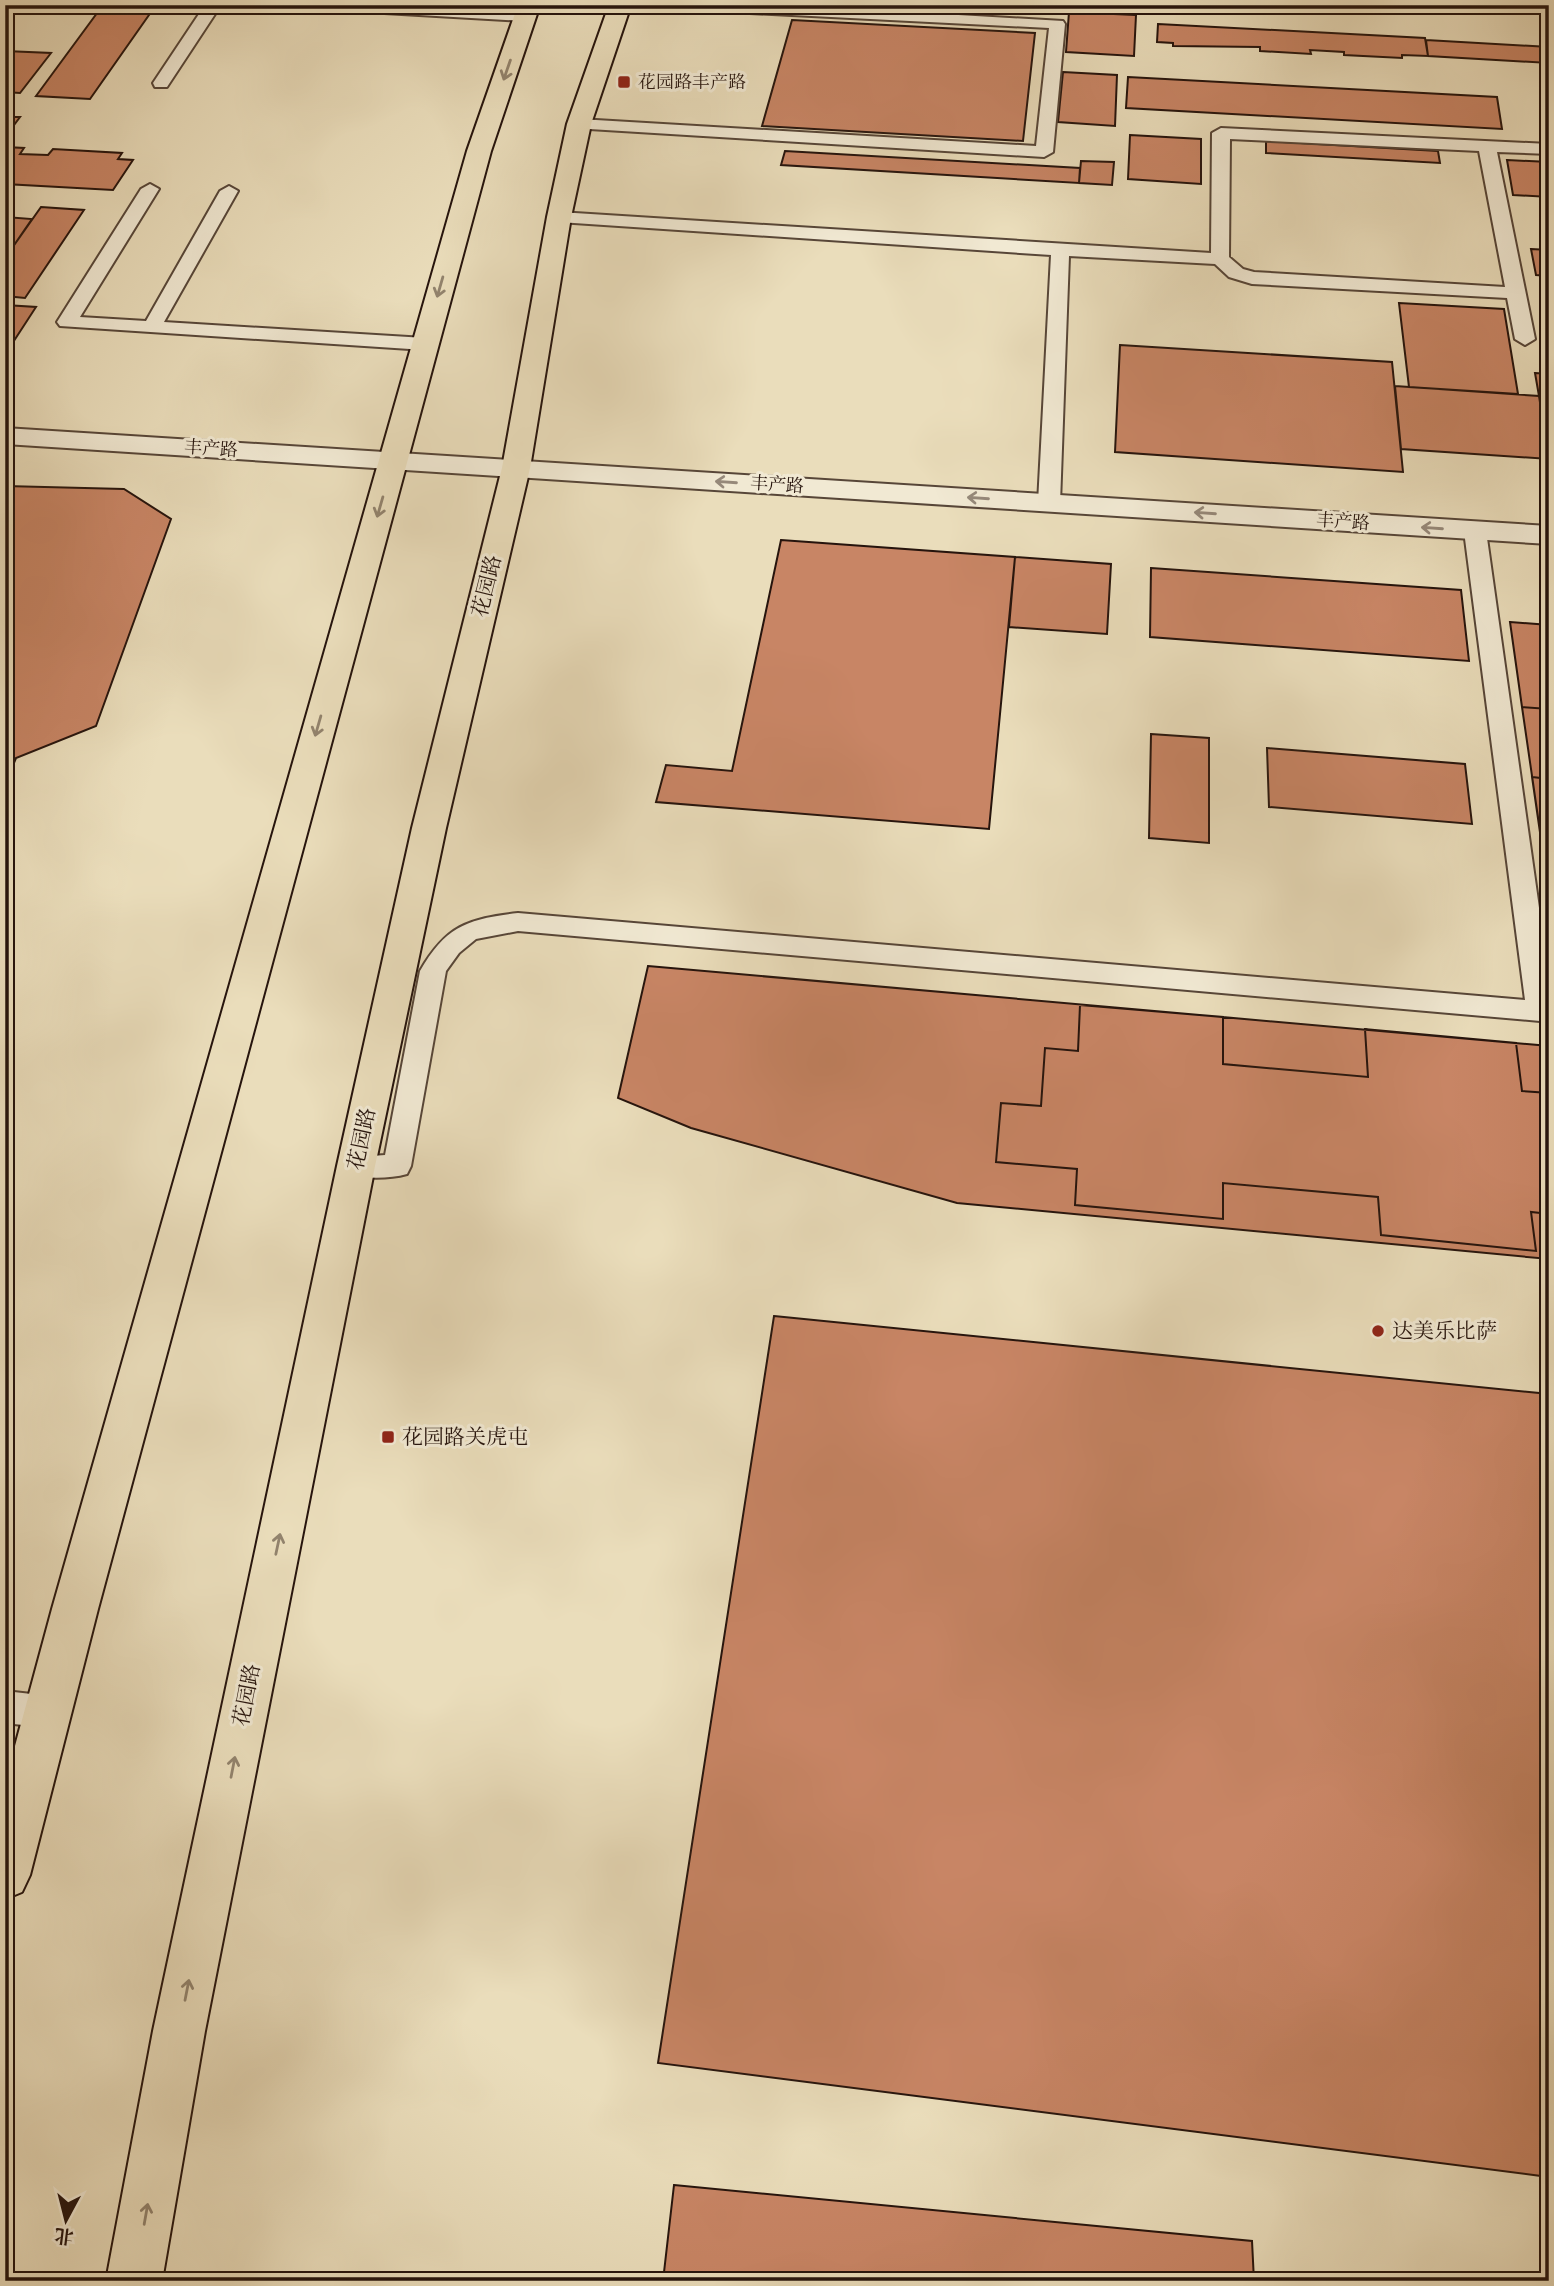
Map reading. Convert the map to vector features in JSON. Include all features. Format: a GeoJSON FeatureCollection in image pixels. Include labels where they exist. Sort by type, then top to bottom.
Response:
{"type":"FeatureCollection","features":[{"type":"Feature","properties":{"kind":"main road","name":"花园路"},"geometry":{"type":"LineString","coordinates":[[134,2281],[179,2031],[356,1166],[429,828],[516,468],[559,216],[579,124],[620,5]]}},
{"type":"Feature","properties":{"kind":"main road"},"geometry":{"type":"LineString","coordinates":[[5,1875],[479,150],[527,10]]}},
{"type":"Feature","properties":{"kind":"street","name":"丰产路"},"geometry":{"type":"LineString","coordinates":[[5,436],[1549,535]]}},
{"type":"Feature","properties":{"kind":"lane"},"geometry":{"type":"LineString","coordinates":[[162,83],[214,5]]}},
{"type":"Feature","properties":{"kind":"lane"},"geometry":{"type":"LineString","coordinates":[[332,5],[527,10]]}},
{"type":"Feature","properties":{"kind":"lane"},"geometry":{"type":"LineString","coordinates":[[579,124],[1044,152],[1057,24],[692,5]]}},
{"type":"Feature","properties":{"kind":"lane"},"geometry":{"type":"LineString","coordinates":[[1220,259],[1220,133],[1549,149]]}},
{"type":"Feature","properties":{"kind":"lane"},"geometry":{"type":"LineString","coordinates":[[1487,146],[1525,340]]}},
{"type":"Feature","properties":{"kind":"lane"},"geometry":{"type":"LineString","coordinates":[[150,189],[67,322],[425,344]]}},
{"type":"Feature","properties":{"kind":"lane"},"geometry":{"type":"LineString","coordinates":[[152,327],[229,191]]}},
{"type":"Feature","properties":{"kind":"lane"},"geometry":{"type":"LineString","coordinates":[[559,216],[1220,259],[1236,273],[1252,278],[1516,293]]}},
{"type":"Feature","properties":{"kind":"lane"},"geometry":{"type":"LineString","coordinates":[[1049,503],[1060,250]]}},
{"type":"Feature","properties":{"kind":"lane"},"geometry":{"type":"LineString","coordinates":[[356,1166],[397,1166],[433,971],[447,944],[480,926],[518,922],[1540,1011],[1475,531]]}},
{"type":"Feature","properties":{"kind":"lane"},"geometry":{"type":"LineString","coordinates":[[5,1707],[49,1712]]}},
{"type":"Feature","properties":{"kind":"building"},"geometry":{"type":"Polygon","coordinates":[[[5,5],[87,5],[82,12],[5,8],[5,5]]]}},
{"type":"Feature","properties":{"kind":"building"},"geometry":{"type":"Polygon","coordinates":[[[103,5],[156,5],[90,99],[36,96],[103,5]]]}},
{"type":"Feature","properties":{"kind":"building"},"geometry":{"type":"Polygon","coordinates":[[[1069,12],[1136,15],[1134,56],[1066,52],[1069,12]]]}},
{"type":"Feature","properties":{"kind":"building"},"geometry":{"type":"Polygon","coordinates":[[[792,20],[1035,33],[1023,141],[762,126],[792,20]]]}},
{"type":"Feature","properties":{"kind":"building"},"geometry":{"type":"Polygon","coordinates":[[[1158,24],[1425,38],[1428,56],[1402,55],[1402,58],[1310,50],[1311,54],[1260,51],[1260,47],[1173,46],[1173,43],[1157,42],[1158,24]]]}},
{"type":"Feature","properties":{"kind":"building"},"geometry":{"type":"Polygon","coordinates":[[[1426,40],[1549,47],[1549,63],[1428,56],[1426,40]]]}},
{"type":"Feature","properties":{"kind":"building"},"geometry":{"type":"Polygon","coordinates":[[[5,51],[51,53],[20,93],[5,92],[5,51]]]}},
{"type":"Feature","properties":{"kind":"building"},"geometry":{"type":"Polygon","coordinates":[[[1063,72],[1117,75],[1115,126],[1058,122],[1063,72]]]}},
{"type":"Feature","properties":{"kind":"building"},"geometry":{"type":"Polygon","coordinates":[[[1128,77],[1497,97],[1502,129],[1126,108],[1128,77]]]}},
{"type":"Feature","properties":{"kind":"building"},"geometry":{"type":"Polygon","coordinates":[[[5,117],[20,117],[5,137],[5,117]]]}},
{"type":"Feature","properties":{"kind":"building"},"geometry":{"type":"Polygon","coordinates":[[[1130,135],[1201,139],[1201,184],[1128,179],[1130,135]]]}},
{"type":"Feature","properties":{"kind":"building"},"geometry":{"type":"Polygon","coordinates":[[[1266,141],[1438,151],[1440,163],[1266,153],[1266,141]]]}},
{"type":"Feature","properties":{"kind":"building"},"geometry":{"type":"Polygon","coordinates":[[[5,147],[24,148],[20,154],[48,155],[53,149],[122,153],[118,159],[133,160],[113,190],[5,184],[5,147]]]}},
{"type":"Feature","properties":{"kind":"building"},"geometry":{"type":"Polygon","coordinates":[[[785,151],[1080,168],[1079,183],[781,165],[785,151]]]}},
{"type":"Feature","properties":{"kind":"building"},"geometry":{"type":"Polygon","coordinates":[[[1507,160],[1549,162],[1549,197],[1513,195],[1507,160]]]}},
{"type":"Feature","properties":{"kind":"building"},"geometry":{"type":"Polygon","coordinates":[[[1081,161],[1114,162],[1112,185],[1079,183],[1081,161]]]}},
{"type":"Feature","properties":{"kind":"building"},"geometry":{"type":"Polygon","coordinates":[[[41,207],[84,210],[25,298],[5,296],[5,258],[41,207]]]}},
{"type":"Feature","properties":{"kind":"building"},"geometry":{"type":"Polygon","coordinates":[[[5,217],[32,219],[10,251],[5,251],[5,217]]]}},
{"type":"Feature","properties":{"kind":"building"},"geometry":{"type":"Polygon","coordinates":[[[1531,249],[1549,250],[1549,276],[1536,275],[1531,249]]]}},
{"type":"Feature","properties":{"kind":"building"},"geometry":{"type":"Polygon","coordinates":[[[1399,303],[1504,309],[1518,394],[1409,387],[1399,303]]]}},
{"type":"Feature","properties":{"kind":"building"},"geometry":{"type":"Polygon","coordinates":[[[5,305],[36,307],[8,350],[5,350],[5,305]]]}},
{"type":"Feature","properties":{"kind":"building"},"geometry":{"type":"Polygon","coordinates":[[[1120,345],[1392,362],[1403,472],[1115,452],[1120,345]]]}},
{"type":"Feature","properties":{"kind":"building"},"geometry":{"type":"Polygon","coordinates":[[[1535,373],[1549,374],[1549,454],[1539,396],[1535,373]]]}},
{"type":"Feature","properties":{"kind":"building"},"geometry":{"type":"Polygon","coordinates":[[[1395,386],[1539,396],[1549,459],[1401,449],[1395,386]]]}},
{"type":"Feature","properties":{"kind":"building"},"geometry":{"type":"Polygon","coordinates":[[[5,486],[124,489],[171,519],[96,726],[16,758],[5,785],[5,486]]]}},
{"type":"Feature","properties":{"kind":"building"},"geometry":{"type":"Polygon","coordinates":[[[781,540],[1015,557],[989,829],[656,802],[666,765],[732,771],[781,540]]]}},
{"type":"Feature","properties":{"kind":"building"},"geometry":{"type":"Polygon","coordinates":[[[1015,557],[1111,564],[1107,634],[1009,627],[1015,557]]]}},
{"type":"Feature","properties":{"kind":"building"},"geometry":{"type":"Polygon","coordinates":[[[1151,568],[1461,590],[1469,661],[1150,637],[1151,568]]]}},
{"type":"Feature","properties":{"kind":"building"},"geometry":{"type":"Polygon","coordinates":[[[1510,622],[1549,625],[1549,709],[1522,707],[1510,622]]]}},
{"type":"Feature","properties":{"kind":"building"},"geometry":{"type":"Polygon","coordinates":[[[1510,622],[1549,625],[1549,893],[1522,707],[1510,622]]]}},
{"type":"Feature","properties":{"kind":"building"},"geometry":{"type":"Polygon","coordinates":[[[1151,734],[1209,738],[1209,843],[1149,838],[1151,734]]]}},
{"type":"Feature","properties":{"kind":"building"},"geometry":{"type":"Polygon","coordinates":[[[1267,748],[1465,764],[1472,824],[1269,807],[1267,748]]]}},
{"type":"Feature","properties":{"kind":"building"},"geometry":{"type":"Polygon","coordinates":[[[1532,777],[1549,779],[1549,874],[1546,874],[1532,777]]]}},
{"type":"Feature","properties":{"kind":"building"},"geometry":{"type":"Polygon","coordinates":[[[648,966],[1549,1046],[1549,1259],[957,1203],[691,1128],[618,1098],[648,966]]]}},
{"type":"Feature","properties":{"kind":"building"},"geometry":{"type":"Polygon","coordinates":[[[1080,1005],[1223,1017],[1223,1064],[1368,1077],[1365,1029],[1516,1043],[1522,1091],[1549,1093],[1549,1214],[1531,1212],[1536,1251],[1381,1235],[1378,1197],[1223,1183],[1223,1219],[1075,1205],[1077,1169],[996,1162],[1001,1103],[1041,1106],[1045,1048],[1078,1051],[1080,1005]]]}},
{"type":"Feature","properties":{"kind":"building"},"geometry":{"type":"Polygon","coordinates":[[[774,1316],[1549,1394],[1549,2177],[658,2063],[774,1316]]]}},
{"type":"Feature","properties":{"kind":"building"},"geometry":{"type":"Polygon","coordinates":[[[674,2185],[1252,2241],[1254,2281],[663,2281],[674,2185]]]}},
{"type":"Feature","properties":{"kind":"place","name":"花园路丰产路"},"geometry":{"type":"Point","coordinates":[624,82]}},
{"type":"Feature","properties":{"kind":"place","name":"达美乐比萨"},"geometry":{"type":"Point","coordinates":[1378,1331]}},
{"type":"Feature","properties":{"kind":"place","name":"花园路关虎屯"},"geometry":{"type":"Point","coordinates":[388,1437]}}]}
